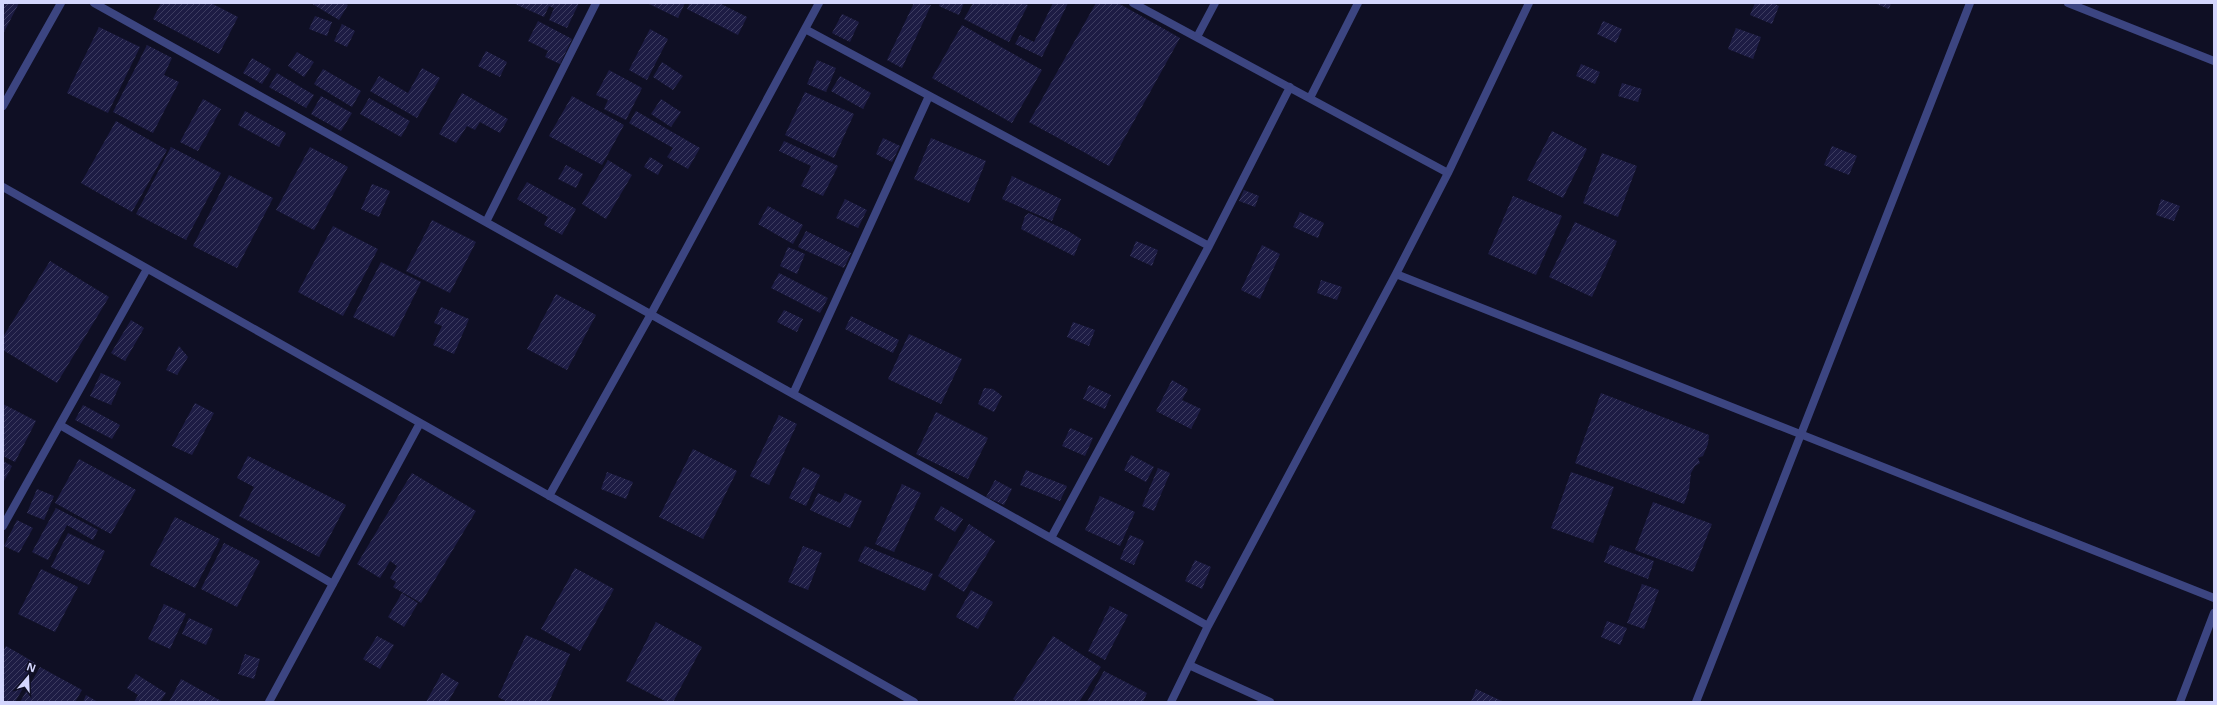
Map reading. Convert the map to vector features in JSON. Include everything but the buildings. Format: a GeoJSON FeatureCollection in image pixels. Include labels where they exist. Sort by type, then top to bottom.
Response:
{"type":"FeatureCollection","features":[{"type":"Feature","properties":{"kind":"street"},"geometry":{"type":"LineString","coordinates":[[3,106],[61,3]]}},
{"type":"Feature","properties":{"kind":"street"},"geometry":{"type":"LineString","coordinates":[[94,3],[1208,626]]}},
{"type":"Feature","properties":{"kind":"street"},"geometry":{"type":"LineString","coordinates":[[486,222],[596,3]]}},
{"type":"Feature","properties":{"kind":"street"},"geometry":{"type":"LineString","coordinates":[[549,496],[651,314],[819,3]]}},
{"type":"Feature","properties":{"kind":"street"},"geometry":{"type":"LineString","coordinates":[[1132,3],[1448,173]]}},
{"type":"Feature","properties":{"kind":"street"},"geometry":{"type":"LineString","coordinates":[[1197,37],[1215,3]]}},
{"type":"Feature","properties":{"kind":"street"},"geometry":{"type":"LineString","coordinates":[[1310,98],[1358,3]]}},
{"type":"Feature","properties":{"kind":"street"},"geometry":{"type":"LineString","coordinates":[[1171,702],[1208,626],[1396,274],[1448,173],[1529,3]]}},
{"type":"Feature","properties":{"kind":"street"},"geometry":{"type":"LineString","coordinates":[[1696,702],[1800,433],[1970,3]]}},
{"type":"Feature","properties":{"kind":"street"},"geometry":{"type":"LineString","coordinates":[[2068,3],[2214,62]]}},
{"type":"Feature","properties":{"kind":"street"},"geometry":{"type":"LineString","coordinates":[[806,29],[1209,246]]}},
{"type":"Feature","properties":{"kind":"street"},"geometry":{"type":"LineString","coordinates":[[1051,538],[1209,246],[1290,87]]}},
{"type":"Feature","properties":{"kind":"street"},"geometry":{"type":"LineString","coordinates":[[793,394],[929,96]]}},
{"type":"Feature","properties":{"kind":"street"},"geometry":{"type":"LineString","coordinates":[[3,187],[914,702]]}},
{"type":"Feature","properties":{"kind":"street"},"geometry":{"type":"LineString","coordinates":[[3,526],[148,269]]}},
{"type":"Feature","properties":{"kind":"street"},"geometry":{"type":"LineString","coordinates":[[1396,274],[2214,598]]}},
{"type":"Feature","properties":{"kind":"street"},"geometry":{"type":"LineString","coordinates":[[269,702],[420,423]]}},
{"type":"Feature","properties":{"kind":"street"},"geometry":{"type":"LineString","coordinates":[[60,425],[333,584]]}},
{"type":"Feature","properties":{"kind":"street"},"geometry":{"type":"LineString","coordinates":[[2180,702],[2214,613]]}},
{"type":"Feature","properties":{"kind":"street"},"geometry":{"type":"LineString","coordinates":[[1189,665],[1270,702]]}}]}
